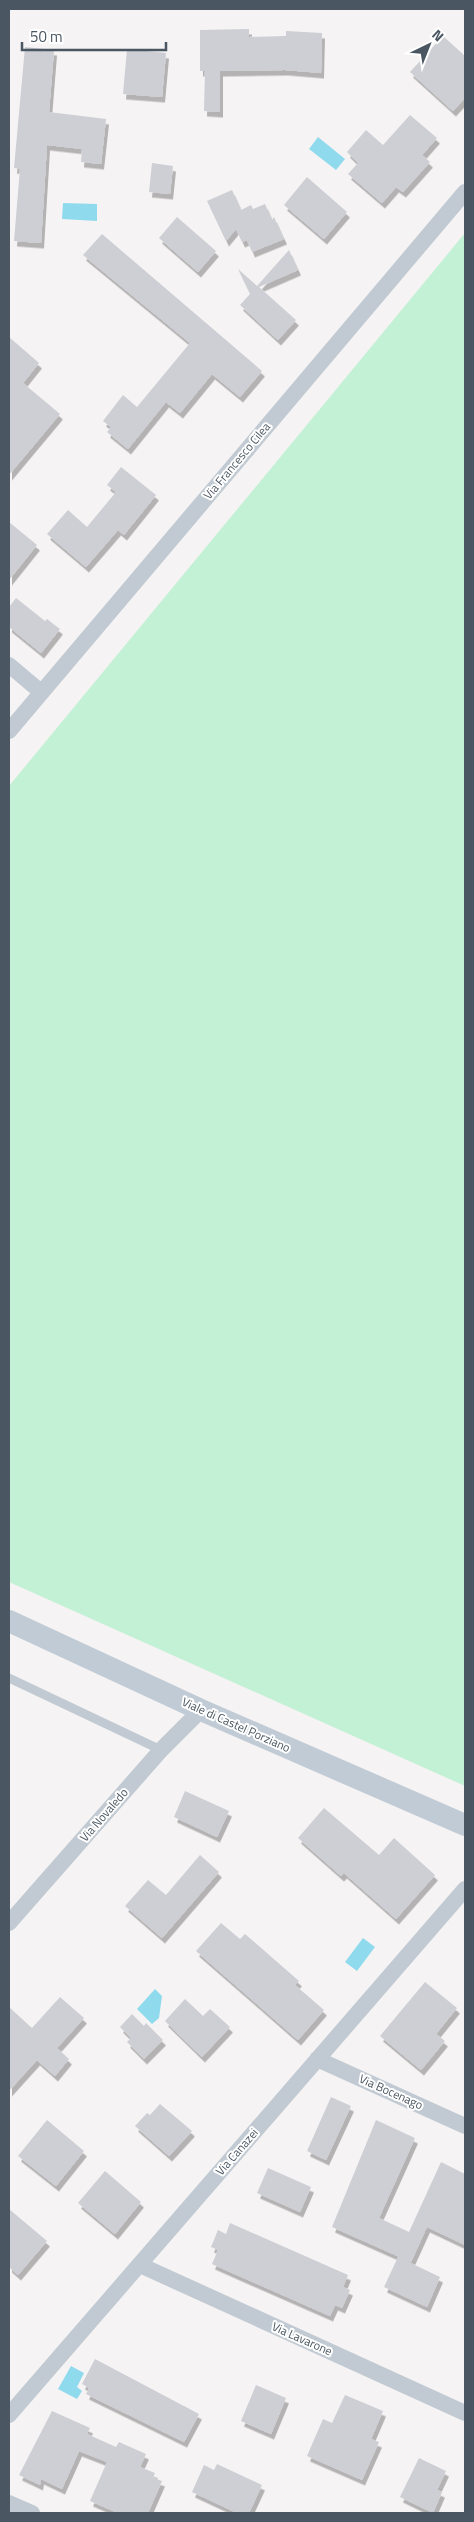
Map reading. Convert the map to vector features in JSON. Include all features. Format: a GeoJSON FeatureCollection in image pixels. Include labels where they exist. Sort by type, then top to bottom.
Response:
{"type":"FeatureCollection","features":[{"type":"Feature","properties":{"kind":"street","name":"Via Francesco Cilea"},"geometry":{"type":"LineString","coordinates":[[9,731],[465,192]]}},
{"type":"Feature","properties":{"kind":"street"},"geometry":{"type":"LineString","coordinates":[[9,665],[41,692]]}},
{"type":"Feature","properties":{"kind":"street","name":"Viale di Castel Porziano"},"geometry":{"type":"LineString","coordinates":[[9,1622],[201,1710],[465,1825]]}},
{"type":"Feature","properties":{"kind":"street","name":"Via Novaledo"},"geometry":{"type":"LineString","coordinates":[[9,1923],[161,1750],[201,1710]]}},
{"type":"Feature","properties":{"kind":"street","name":"Via Canazei"},"geometry":{"type":"LineString","coordinates":[[9,2415],[465,1889]]}},
{"type":"Feature","properties":{"kind":"street","name":"Via Bocenago"},"geometry":{"type":"LineString","coordinates":[[317,2059],[465,2126]]}},
{"type":"Feature","properties":{"kind":"street","name":"Via Lavarone"},"geometry":{"type":"LineString","coordinates":[[140,2265],[465,2413]]}},
{"type":"Feature","properties":{"kind":"street"},"geometry":{"type":"LineString","coordinates":[[9,2503],[32,2513]]}},
{"type":"Feature","properties":{"kind":"lane"},"geometry":{"type":"LineString","coordinates":[[9,1678],[161,1750]]}},
{"type":"Feature","properties":{"kind":"green space"},"geometry":{"type":"Polygon","coordinates":[[[465,233],[465,1786],[9,1582],[9,786],[465,233]]]}},
{"type":"Feature","properties":{"kind":"water"},"geometry":{"type":"Polygon","coordinates":[[[318,137],[345,159],[336,170],[309,149],[318,137]]]}},
{"type":"Feature","properties":{"kind":"water"},"geometry":{"type":"Polygon","coordinates":[[[63,203],[97,204],[97,221],[62,219],[63,203]]]}},
{"type":"Feature","properties":{"kind":"water"},"geometry":{"type":"Polygon","coordinates":[[[363,1938],[375,1947],[357,1971],[345,1962],[363,1938]]]}},
{"type":"Feature","properties":{"kind":"water"},"geometry":{"type":"Polygon","coordinates":[[[155,1989],[162,1996],[159,2018],[152,2024],[137,2009],[155,1989]]]}},
{"type":"Feature","properties":{"kind":"water"},"geometry":{"type":"Polygon","coordinates":[[[71,2366],[84,2373],[77,2387],[82,2391],[77,2399],[58,2389],[71,2366]]]}},
{"type":"Feature","properties":{"kind":"building"},"geometry":{"type":"Polygon","coordinates":[[[249,29],[249,37],[286,36],[286,31],[322,33],[321,73],[285,70],[220,71],[220,112],[204,111],[205,71],[200,71],[200,30],[249,29]]]}},
{"type":"Feature","properties":{"kind":"building"},"geometry":{"type":"Polygon","coordinates":[[[443,36],[465,56],[465,98],[453,111],[410,72],[443,36]]]}},
{"type":"Feature","properties":{"kind":"building"},"geometry":{"type":"Polygon","coordinates":[[[25,47],[54,50],[49,112],[106,119],[101,164],[81,162],[82,149],[47,145],[41,243],[14,241],[20,169],[14,168],[25,47]]]}},
{"type":"Feature","properties":{"kind":"building"},"geometry":{"type":"Polygon","coordinates":[[[127,49],[166,53],[162,97],[123,94],[127,49]]]}},
{"type":"Feature","properties":{"kind":"building"},"geometry":{"type":"Polygon","coordinates":[[[410,115],[437,138],[422,155],[430,162],[403,192],[396,187],[382,203],[348,174],[358,163],[347,152],[366,130],[383,145],[410,115]]]}},
{"type":"Feature","properties":{"kind":"building"},"geometry":{"type":"Polygon","coordinates":[[[152,163],[173,166],[170,194],[149,192],[152,163]]]}},
{"type":"Feature","properties":{"kind":"building"},"geometry":{"type":"Polygon","coordinates":[[[307,177],[347,212],[324,239],[284,205],[307,177]]]}},
{"type":"Feature","properties":{"kind":"building"},"geometry":{"type":"Polygon","coordinates":[[[232,190],[241,210],[251,205],[253,209],[265,204],[272,220],[274,217],[284,239],[252,252],[247,240],[242,242],[236,229],[226,241],[207,201],[232,190]]]}},
{"type":"Feature","properties":{"kind":"building"},"geometry":{"type":"Polygon","coordinates":[[[177,217],[216,251],[198,272],[159,238],[177,217]]]}},
{"type":"Feature","properties":{"kind":"building"},"geometry":{"type":"Polygon","coordinates":[[[102,234],[262,371],[240,397],[212,374],[180,413],[166,402],[128,449],[107,432],[111,427],[103,421],[123,395],[137,407],[190,343],[83,255],[102,234]]]}},
{"type":"Feature","properties":{"kind":"building"},"geometry":{"type":"Polygon","coordinates":[[[289,250],[298,270],[259,287],[296,320],[278,340],[240,305],[250,294],[238,269],[257,286],[289,250]]]}},
{"type":"Feature","properties":{"kind":"building"},"geometry":{"type":"Polygon","coordinates":[[[9,337],[39,363],[23,383],[60,414],[9,475],[9,337]]]}},
{"type":"Feature","properties":{"kind":"building"},"geometry":{"type":"Polygon","coordinates":[[[121,467],[156,495],[124,535],[118,530],[86,567],[47,534],[68,510],[87,527],[116,492],[107,485],[121,467]]]}},
{"type":"Feature","properties":{"kind":"building"},"geometry":{"type":"Polygon","coordinates":[[[9,522],[37,545],[9,580],[9,522]]]}},
{"type":"Feature","properties":{"kind":"building"},"geometry":{"type":"Polygon","coordinates":[[[16,598],[45,621],[47,619],[60,629],[41,653],[9,627],[9,607],[16,598]]]}},
{"type":"Feature","properties":{"kind":"building"},"geometry":{"type":"Polygon","coordinates":[[[185,1791],[229,1811],[217,1837],[174,1817],[185,1791]]]}},
{"type":"Feature","properties":{"kind":"building"},"geometry":{"type":"Polygon","coordinates":[[[324,1808],[379,1855],[394,1838],[435,1875],[396,1919],[344,1873],[341,1876],[298,1838],[324,1808]]]}},
{"type":"Feature","properties":{"kind":"building"},"geometry":{"type":"Polygon","coordinates":[[[200,1855],[219,1872],[162,1938],[125,1906],[148,1880],[166,1895],[200,1855]]]}},
{"type":"Feature","properties":{"kind":"building"},"geometry":{"type":"Polygon","coordinates":[[[221,1923],[240,1939],[245,1934],[299,1981],[295,1985],[324,2010],[298,2040],[196,1951],[221,1923]]]}},
{"type":"Feature","properties":{"kind":"building"},"geometry":{"type":"Polygon","coordinates":[[[425,1982],[457,2008],[436,2034],[445,2041],[421,2070],[380,2036],[425,1982]]]}},
{"type":"Feature","properties":{"kind":"building"},"geometry":{"type":"Polygon","coordinates":[[[60,1997],[84,2018],[57,2048],[69,2059],[55,2076],[37,2060],[9,2091],[9,2007],[32,2028],[60,1997]]]}},
{"type":"Feature","properties":{"kind":"building"},"geometry":{"type":"Polygon","coordinates":[[[185,1999],[203,2016],[210,2009],[230,2027],[202,2057],[165,2021],[185,1999]]]}},
{"type":"Feature","properties":{"kind":"building"},"geometry":{"type":"Polygon","coordinates":[[[132,2014],[144,2026],[146,2023],[163,2040],[144,2059],[127,2042],[131,2038],[120,2027],[132,2014]]]}},
{"type":"Feature","properties":{"kind":"building"},"geometry":{"type":"Polygon","coordinates":[[[331,2097],[351,2106],[326,2160],[307,2151],[331,2097]]]}},
{"type":"Feature","properties":{"kind":"building"},"geometry":{"type":"Polygon","coordinates":[[[160,2104],[192,2131],[169,2156],[135,2126],[147,2113],[150,2115],[160,2104]]]}},
{"type":"Feature","properties":{"kind":"building"},"geometry":{"type":"Polygon","coordinates":[[[47,2120],[84,2151],[56,2186],[18,2156],[47,2120]]]}},
{"type":"Feature","properties":{"kind":"building"},"geometry":{"type":"Polygon","coordinates":[[[376,2120],[415,2138],[379,2218],[409,2232],[441,2162],[465,2174],[465,2245],[427,2227],[411,2262],[332,2227],[376,2120]]]}},
{"type":"Feature","properties":{"kind":"building"},"geometry":{"type":"Polygon","coordinates":[[[268,2168],[311,2187],[300,2212],[257,2193],[268,2168]]]}},
{"type":"Feature","properties":{"kind":"building"},"geometry":{"type":"Polygon","coordinates":[[[105,2171],[141,2202],[115,2234],[78,2203],[105,2171]]]}},
{"type":"Feature","properties":{"kind":"building"},"geometry":{"type":"Polygon","coordinates":[[[9,2209],[47,2241],[18,2275],[9,2267],[9,2209]]]}},
{"type":"Feature","properties":{"kind":"building"},"geometry":{"type":"Polygon","coordinates":[[[230,2223],[348,2275],[343,2287],[350,2290],[342,2308],[335,2305],[330,2316],[212,2264],[218,2250],[211,2247],[218,2230],[226,2234],[230,2223]]]}},
{"type":"Feature","properties":{"kind":"building"},"geometry":{"type":"Polygon","coordinates":[[[398,2257],[440,2277],[427,2307],[384,2287],[398,2257]]]}},
{"type":"Feature","properties":{"kind":"building"},"geometry":{"type":"Polygon","coordinates":[[[95,2359],[199,2414],[184,2442],[86,2394],[89,2388],[82,2384],[95,2359]]]}},
{"type":"Feature","properties":{"kind":"building"},"geometry":{"type":"Polygon","coordinates":[[[256,2385],[286,2398],[271,2434],[241,2421],[256,2385]]]}},
{"type":"Feature","properties":{"kind":"building"},"geometry":{"type":"Polygon","coordinates":[[[345,2395],[383,2411],[371,2439],[379,2442],[362,2480],[307,2456],[323,2419],[332,2423],[345,2395]]]}},
{"type":"Feature","properties":{"kind":"building"},"geometry":{"type":"Polygon","coordinates":[[[52,2411],[90,2428],[87,2434],[116,2447],[119,2442],[146,2454],[140,2467],[155,2473],[153,2478],[162,2481],[148,2513],[118,2513],[90,2501],[107,2462],[79,2451],[62,2489],[41,2479],[40,2485],[19,2475],[52,2411]]]}},
{"type":"Feature","properties":{"kind":"building"},"geometry":{"type":"Polygon","coordinates":[[[419,2458],[446,2471],[437,2490],[442,2492],[433,2513],[400,2497],[419,2458]]]}},
{"type":"Feature","properties":{"kind":"building"},"geometry":{"type":"Polygon","coordinates":[[[217,2464],[262,2485],[249,2513],[237,2513],[192,2492],[204,2465],[214,2470],[217,2464]]]}}]}
